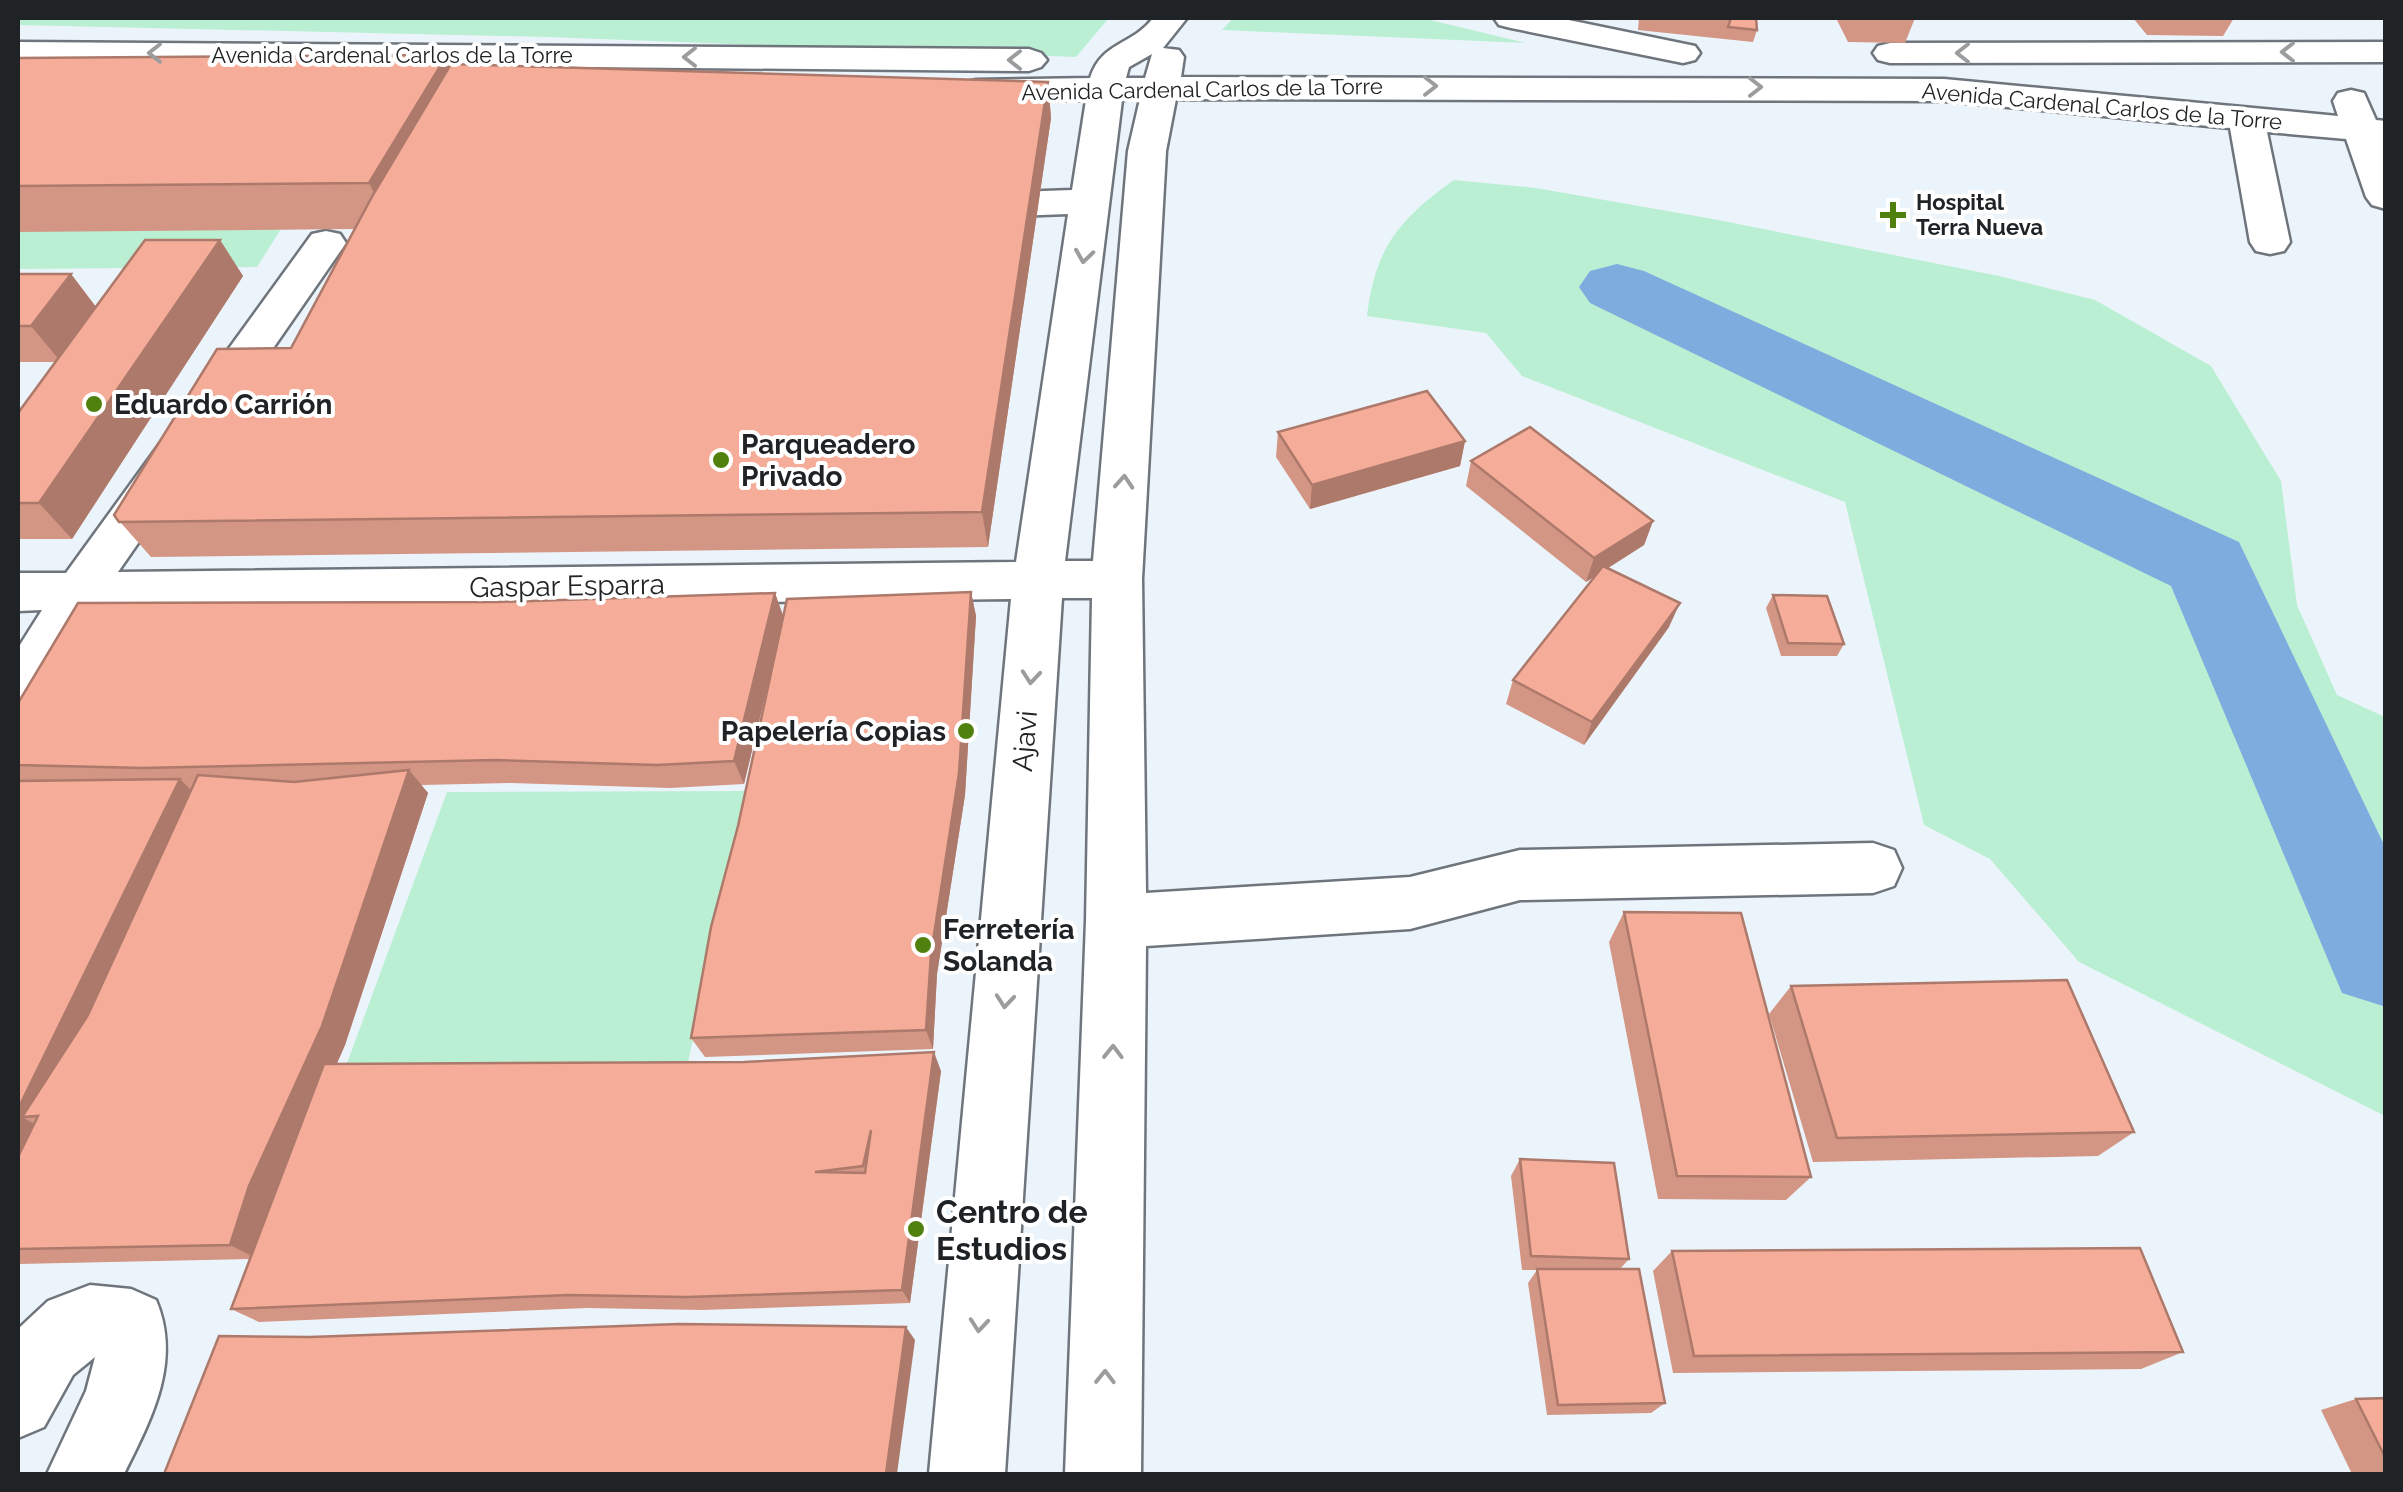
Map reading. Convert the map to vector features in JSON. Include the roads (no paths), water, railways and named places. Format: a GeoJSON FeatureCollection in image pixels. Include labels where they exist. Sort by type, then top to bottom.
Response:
{"type":"FeatureCollection","features":[{"type":"Feature","properties":{"kind":"street"},"geometry":{"type":"LineString","coordinates":[[1511,18],[1683,53]]}},
{"type":"Feature","properties":{"kind":"street","name":"Avenida Cardenal Carlos de la Torre"},"geometry":{"type":"LineString","coordinates":[[18,52],[1109,76]]}},
{"type":"Feature","properties":{"kind":"street"},"geometry":{"type":"LineString","coordinates":[[1109,76],[1163,52]]}},
{"type":"Feature","properties":{"kind":"street"},"geometry":{"type":"LineString","coordinates":[[1103,1474],[1116,921],[1117,579],[1146,151],[1163,52]]}},
{"type":"Feature","properties":{"kind":"street","name":"Avenida Cardenal Carlos de la Torre"},"geometry":{"type":"LineString","coordinates":[[1163,52],[1298,86],[1910,89],[2048,97],[2374,130]]}},
{"type":"Feature","properties":{"kind":"street","name":"Avenida Cardenal Carlos de la Torre"},"geometry":{"type":"LineString","coordinates":[[18,82],[398,78],[838,90],[1109,76],[1163,52],[1722,53]]}},
{"type":"Feature","properties":{"kind":"street"},"geometry":{"type":"LineString","coordinates":[[2333,52],[2374,130],[2386,196]]}},
{"type":"Feature","properties":{"kind":"street","name":"Avenida Cardenal Carlos de la Torre"},"geometry":{"type":"LineString","coordinates":[[1860,53],[2386,52]]}},
{"type":"Feature","properties":{"kind":"street","name":"Ajavi"},"geometry":{"type":"LineString","coordinates":[[967,1474],[1038,580],[1109,76]]}},
{"type":"Feature","properties":{"kind":"street"},"geometry":{"type":"LineString","coordinates":[[2246,117],[2270,242]]}},
{"type":"Feature","properties":{"kind":"street"},"geometry":{"type":"LineString","coordinates":[[927,206],[1092,201]]}},
{"type":"Feature","properties":{"kind":"street"},"geometry":{"type":"LineString","coordinates":[[18,692],[110,544],[326,243]]}},
{"type":"Feature","properties":{"kind":"street","name":"Gaspar Esparra"},"geometry":{"type":"LineString","coordinates":[[18,592],[710,564],[1038,580],[1117,579]]}},
{"type":"Feature","properties":{"kind":"street"},"geometry":{"type":"LineString","coordinates":[[1116,921],[1410,903],[1520,875],[1874,868]]}},
{"type":"Feature","properties":{"kind":"street"},"geometry":{"type":"LineString","coordinates":[[18,1401],[35,1363],[51,1343],[74,1326],[106,1317],[132,1325],[135,1348],[124,1384],[85,1474]]}},
{"type":"Feature","properties":{"kind":"waterway"},"geometry":{"type":"LineString","coordinates":[[1617,287],[2207,565],[2381,958],[2386,957]]}},
{"type":"Feature","properties":{"kind":"place","name":"Hospital Terra Nueva"},"geometry":{"type":"Point","coordinates":[1893,215]}},
{"type":"Feature","properties":{"kind":"place","name":"Eduardo Carrión"},"geometry":{"type":"Point","coordinates":[94,404]}},
{"type":"Feature","properties":{"kind":"place","name":"Parqueadero Privado"},"geometry":{"type":"Point","coordinates":[721,460]}},
{"type":"Feature","properties":{"kind":"place","name":"Papelería Copias"},"geometry":{"type":"Point","coordinates":[966,731]}},
{"type":"Feature","properties":{"kind":"place","name":"Ferretería Solanda"},"geometry":{"type":"Point","coordinates":[923,945]}},
{"type":"Feature","properties":{"kind":"place","name":"Centro de Estudios"},"geometry":{"type":"Point","coordinates":[916,1229]}}]}
